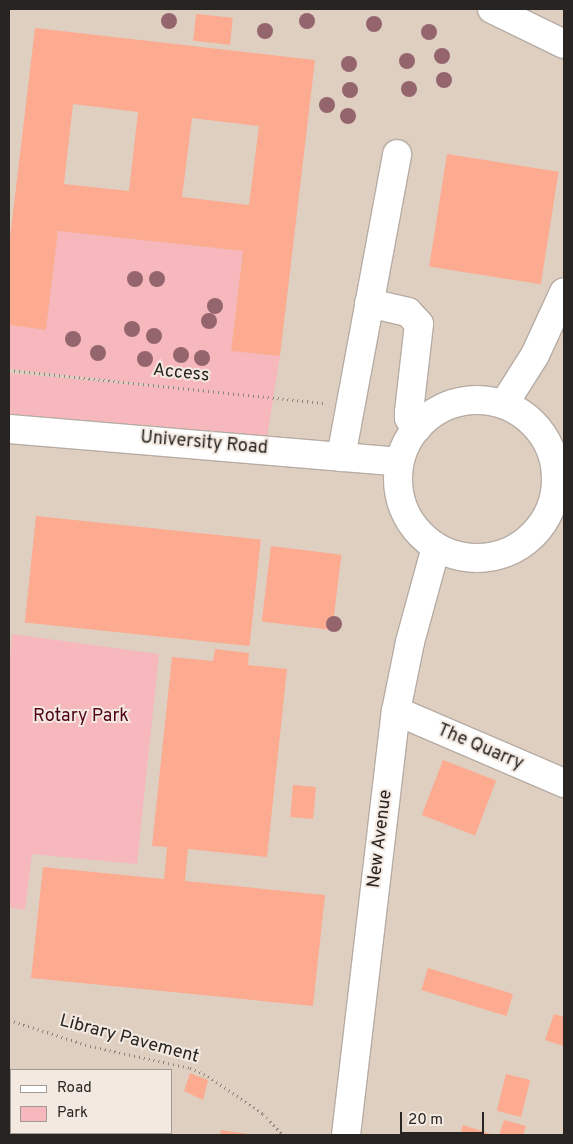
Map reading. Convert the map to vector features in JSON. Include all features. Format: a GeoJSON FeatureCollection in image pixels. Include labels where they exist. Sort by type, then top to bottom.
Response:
{"type":"FeatureCollection","features":[{"type":"Feature","properties":{"kind":"lane"},"geometry":{"type":"LineString","coordinates":[[492,9],[564,44]]}},
{"type":"Feature","properties":{"kind":"lane"},"geometry":{"type":"LineString","coordinates":[[341,457],[397,154]]}},
{"type":"Feature","properties":{"kind":"lane"},"geometry":{"type":"LineString","coordinates":[[504,404],[535,355],[564,292]]}},
{"type":"Feature","properties":{"kind":"lane"},"geometry":{"type":"LineString","coordinates":[[370,303],[408,312],[419,324],[409,412],[409,418],[417,428]]}},
{"type":"Feature","properties":{"kind":"lane"},"geometry":{"type":"LineString","coordinates":[[478,400],[504,404],[525,415],[553,435],[552,452],[559,500],[527,540],[506,553],[482,558],[458,556],[436,547],[417,532],[403,510],[397,486],[399,462],[409,437],[417,428],[427,417],[451,404],[478,400]]}},
{"type":"Feature","properties":{"kind":"lane","name":"University Road"},"geometry":{"type":"LineString","coordinates":[[9,428],[399,462]]}},
{"type":"Feature","properties":{"kind":"lane","name":"New Avenue"},"geometry":{"type":"LineString","coordinates":[[346,1135],[396,711],[410,642],[436,547]]}},
{"type":"Feature","properties":{"kind":"lane","name":"The Quarry"},"geometry":{"type":"LineString","coordinates":[[396,711],[564,783]]}},
{"type":"Feature","properties":{"kind":"path","name":"Access"},"geometry":{"type":"LineString","coordinates":[[9,370],[350,406]]}},
{"type":"Feature","properties":{"kind":"path","name":"Library Pavement"},"geometry":{"type":"LineString","coordinates":[[9,1020],[90,1046],[190,1068],[208,1076],[263,1114],[283,1135]]}},
{"type":"Feature","properties":{"kind":"shaded area"},"geometry":{"type":"Polygon","coordinates":[[[9,9],[564,9],[564,1135],[9,1135],[9,9]]]}},
{"type":"Feature","properties":{"kind":"green space"},"geometry":{"type":"Polygon","coordinates":[[[58,231],[243,251],[231,350],[280,356],[265,450],[9,426],[9,373],[226,393],[9,369],[9,325],[46,330],[58,231]]]}},
{"type":"Feature","properties":{"kind":"green space","name":"Rotary Park"},"geometry":{"type":"Polygon","coordinates":[[[12,634],[159,654],[137,864],[32,854],[25,910],[9,907],[9,667],[12,634]]]}},
{"type":"Feature","properties":{"kind":"building"},"geometry":{"type":"Polygon","coordinates":[[[196,14],[233,18],[230,45],[193,41],[196,14]]]}},
{"type":"Feature","properties":{"kind":"building"},"geometry":{"type":"Polygon","coordinates":[[[35,28],[315,60],[280,356],[231,351],[243,251],[58,231],[46,330],[9,325],[9,246],[35,28]],[[73,104],[64,184],[129,191],[138,112],[73,104]],[[192,118],[182,197],[249,205],[259,126],[192,118]]]}},
{"type":"Feature","properties":{"kind":"building"},"geometry":{"type":"Polygon","coordinates":[[[447,154],[559,172],[541,284],[429,267],[447,154]]]}},
{"type":"Feature","properties":{"kind":"building"},"geometry":{"type":"Polygon","coordinates":[[[36,516],[261,540],[250,646],[25,622],[36,516]]]}},
{"type":"Feature","properties":{"kind":"building"},"geometry":{"type":"Polygon","coordinates":[[[271,546],[341,555],[332,630],[262,621],[271,546]]]}},
{"type":"Feature","properties":{"kind":"building"},"geometry":{"type":"Polygon","coordinates":[[[215,649],[249,653],[248,665],[287,669],[267,857],[188,849],[185,881],[325,895],[313,1006],[31,978],[43,867],[164,879],[167,847],[152,846],[172,657],[213,661],[215,649]]]}},
{"type":"Feature","properties":{"kind":"building"},"geometry":{"type":"Polygon","coordinates":[[[443,760],[496,780],[475,836],[422,815],[443,760]]]}},
{"type":"Feature","properties":{"kind":"building"},"geometry":{"type":"Polygon","coordinates":[[[293,785],[316,787],[313,819],[290,817],[293,785]]]}},
{"type":"Feature","properties":{"kind":"building"},"geometry":{"type":"Polygon","coordinates":[[[428,968],[513,994],[506,1016],[421,990],[428,968]]]}},
{"type":"Feature","properties":{"kind":"building"},"geometry":{"type":"Polygon","coordinates":[[[554,1014],[564,1017],[564,1046],[545,1040],[554,1014]]]}},
{"type":"Feature","properties":{"kind":"building"},"geometry":{"type":"Polygon","coordinates":[[[190,1073],[208,1080],[203,1100],[184,1091],[190,1073]]]}},
{"type":"Feature","properties":{"kind":"building"},"geometry":{"type":"Polygon","coordinates":[[[506,1074],[530,1080],[521,1117],[497,1111],[506,1074]]]}},
{"type":"Feature","properties":{"kind":"building"},"geometry":{"type":"Polygon","coordinates":[[[504,1120],[526,1126],[523,1135],[499,1135],[504,1120]]]}},
{"type":"Feature","properties":{"kind":"building"},"geometry":{"type":"Polygon","coordinates":[[[9,1121],[10,1134],[13,1135],[9,1135],[9,1121]]]}},
{"type":"Feature","properties":{"kind":"building"},"geometry":{"type":"Polygon","coordinates":[[[463,1125],[494,1135],[460,1135],[463,1125]]]}},
{"type":"Feature","properties":{"kind":"building"},"geometry":{"type":"Polygon","coordinates":[[[221,1130],[248,1134],[248,1135],[220,1135],[221,1130]]]}},
{"type":"Feature","properties":{"kind":"building"},"geometry":{"type":"Polygon","coordinates":[[[97,1134],[150,1135],[100,1135],[97,1134]]]}}]}
